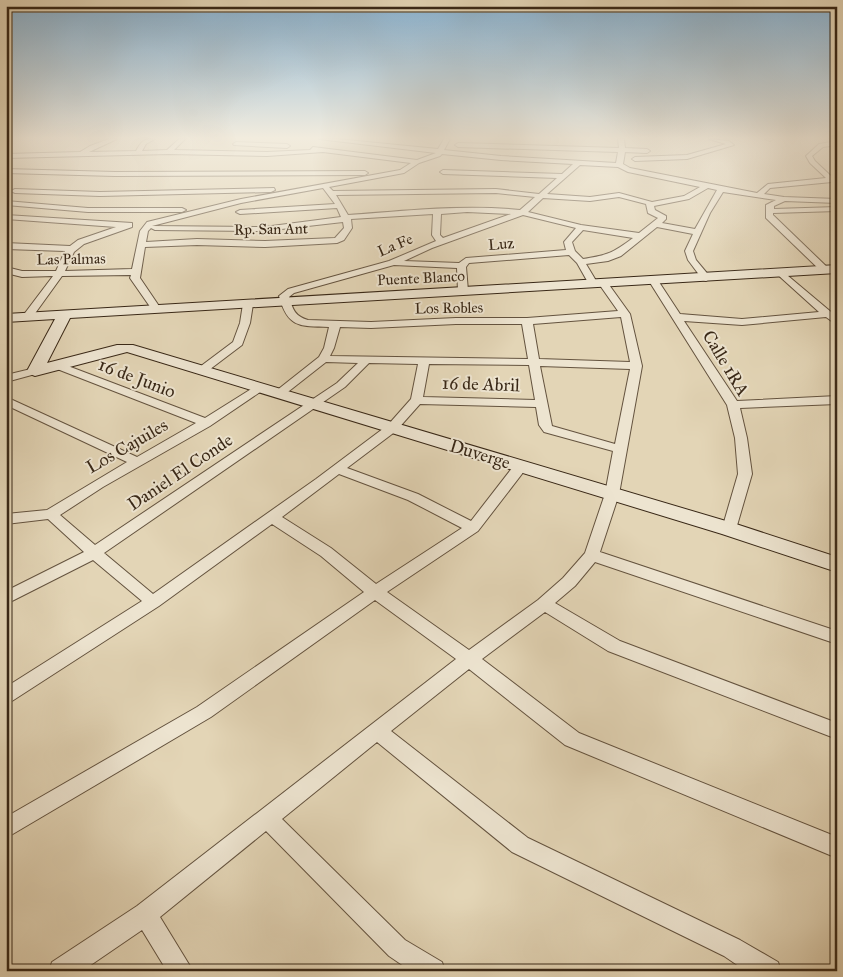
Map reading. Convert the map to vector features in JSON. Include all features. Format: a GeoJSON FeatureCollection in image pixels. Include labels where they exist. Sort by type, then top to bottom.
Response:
{"type":"FeatureCollection","features":[{"type":"Feature","properties":{"kind":"street"},"geometry":{"type":"LineString","coordinates":[[11,191],[24,185]]}},
{"type":"Feature","properties":{"kind":"street"},"geometry":{"type":"LineString","coordinates":[[11,191],[100,185]]}},
{"type":"Feature","properties":{"kind":"street"},"geometry":{"type":"LineString","coordinates":[[127,185],[266,189],[291,192]]}},
{"type":"Feature","properties":{"kind":"street"},"geometry":{"type":"LineString","coordinates":[[156,309],[135,278],[144,231],[147,227],[202,211],[291,192],[328,190],[348,185]]}},
{"type":"Feature","properties":{"kind":"street"},"geometry":{"type":"LineString","coordinates":[[375,185],[383,203]]}},
{"type":"Feature","properties":{"kind":"street"},"geometry":{"type":"LineString","coordinates":[[522,214],[555,185]]}},
{"type":"Feature","properties":{"kind":"street"},"geometry":{"type":"LineString","coordinates":[[699,185],[784,199],[837,200]]}},
{"type":"Feature","properties":{"kind":"street"},"geometry":{"type":"LineString","coordinates":[[758,195],[768,186],[782,185]]}},
{"type":"Feature","properties":{"kind":"street"},"geometry":{"type":"LineString","coordinates":[[649,205],[692,196],[699,193],[706,186]]}},
{"type":"Feature","properties":{"kind":"street"},"geometry":{"type":"LineString","coordinates":[[458,188],[467,210]]}},
{"type":"Feature","properties":{"kind":"street"},"geometry":{"type":"LineString","coordinates":[[6,217],[147,227],[264,229],[322,224],[346,218],[383,203],[458,188],[583,199],[619,196],[643,200],[649,203],[651,211],[662,216],[662,219],[618,254],[608,258],[581,262]]}},
{"type":"Feature","properties":{"kind":"street"},"geometry":{"type":"LineString","coordinates":[[706,278],[692,260],[688,251],[696,232],[721,189]]}},
{"type":"Feature","properties":{"kind":"street"},"geometry":{"type":"LineString","coordinates":[[328,190],[383,203],[437,212],[496,210],[581,228],[639,236]]}},
{"type":"Feature","properties":{"kind":"street"},"geometry":{"type":"LineString","coordinates":[[328,190],[346,218]]}},
{"type":"Feature","properties":{"kind":"street"},"geometry":{"type":"LineString","coordinates":[[784,199],[770,205],[768,216],[778,227],[831,270]]}},
{"type":"Feature","properties":{"kind":"street"},"geometry":{"type":"LineString","coordinates":[[6,203],[88,210],[202,211]]}},
{"type":"Feature","properties":{"kind":"street"},"geometry":{"type":"LineString","coordinates":[[240,212],[340,206]]}},
{"type":"Feature","properties":{"kind":"street"},"geometry":{"type":"LineString","coordinates":[[769,211],[837,209]]}},
{"type":"Feature","properties":{"kind":"street"},"geometry":{"type":"LineString","coordinates":[[437,212],[436,235],[442,242]]}},
{"type":"Feature","properties":{"kind":"street","name":"La Fe"},"geometry":{"type":"LineString","coordinates":[[285,302],[284,296],[292,291],[392,263],[429,246],[522,214]]}},
{"type":"Feature","properties":{"kind":"street","name":"Rp. San Ant"},"geometry":{"type":"LineString","coordinates":[[141,245],[197,242],[265,244],[331,241],[341,238],[348,228],[346,218]]}},
{"type":"Feature","properties":{"kind":"street"},"geometry":{"type":"LineString","coordinates":[[655,224],[696,232]]}},
{"type":"Feature","properties":{"kind":"street"},"geometry":{"type":"LineString","coordinates":[[27,317],[59,274],[73,249],[81,242],[130,225]]}},
{"type":"Feature","properties":{"kind":"street"},"geometry":{"type":"LineString","coordinates":[[61,971],[145,914],[469,659],[544,604],[569,582],[592,555],[612,494],[636,366],[625,314],[571,252],[568,242],[581,228]]}},
{"type":"Feature","properties":{"kind":"street"},"geometry":{"type":"LineString","coordinates":[[6,246],[17,248],[73,249]]}},
{"type":"Feature","properties":{"kind":"street","name":"Luz"},"geometry":{"type":"LineString","coordinates":[[392,263],[461,266],[471,260],[571,252]]}},
{"type":"Feature","properties":{"kind":"street"},"geometry":{"type":"LineString","coordinates":[[461,266],[464,291]]}},
{"type":"Feature","properties":{"kind":"street","name":"Las Palmas"},"geometry":{"type":"LineString","coordinates":[[6,270],[22,274],[136,272]]}},
{"type":"Feature","properties":{"kind":"street","name":"Puente Blanco"},"geometry":{"type":"LineString","coordinates":[[6,318],[831,270]]}},
{"type":"Feature","properties":{"kind":"street"},"geometry":{"type":"LineString","coordinates":[[781,273],[837,322]]}},
{"type":"Feature","properties":{"kind":"street","name":"Calle 1RA"},"geometry":{"type":"LineString","coordinates":[[654,281],[733,405],[741,438],[745,474],[728,529]]}},
{"type":"Feature","properties":{"kind":"street","name":"Los Robles"},"geometry":{"type":"LineString","coordinates":[[285,302],[289,313],[295,319],[307,323],[335,325],[371,326],[456,321],[527,321],[625,314]]}},
{"type":"Feature","properties":{"kind":"street"},"geometry":{"type":"LineString","coordinates":[[201,371],[238,343],[245,323],[248,304]]}},
{"type":"Feature","properties":{"kind":"street"},"geometry":{"type":"LineString","coordinates":[[35,371],[65,314]]}},
{"type":"Feature","properties":{"kind":"street"},"geometry":{"type":"LineString","coordinates":[[678,317],[742,322],[828,314]]}},
{"type":"Feature","properties":{"kind":"street"},"geometry":{"type":"LineString","coordinates":[[527,321],[548,429],[619,449]]}},
{"type":"Feature","properties":{"kind":"street"},"geometry":{"type":"LineString","coordinates":[[280,394],[323,359],[329,348],[335,325]]}},
{"type":"Feature","properties":{"kind":"street","name":"Duverge"},"geometry":{"type":"LineString","coordinates":[[56,365],[122,348],[521,466],[728,529],[837,565]]}},
{"type":"Feature","properties":{"kind":"street"},"geometry":{"type":"LineString","coordinates":[[323,359],[534,362],[636,366]]}},
{"type":"Feature","properties":{"kind":"street","name":"Daniel El Conde"},"geometry":{"type":"LineString","coordinates":[[6,598],[94,553],[341,385],[355,373],[364,360]]}},
{"type":"Feature","properties":{"kind":"street"},"geometry":{"type":"LineString","coordinates":[[6,696],[153,602],[392,428],[417,400],[424,360]]}},
{"type":"Feature","properties":{"kind":"street"},"geometry":{"type":"LineString","coordinates":[[6,379],[56,365]]}},
{"type":"Feature","properties":{"kind":"street","name":"16 de Junio"},"geometry":{"type":"LineString","coordinates":[[56,365],[206,423]]}},
{"type":"Feature","properties":{"kind":"street","name":"Los Cajuiles"},"geometry":{"type":"LineString","coordinates":[[6,519],[51,514],[136,462],[206,423],[260,388]]}},
{"type":"Feature","properties":{"kind":"street"},"geometry":{"type":"LineString","coordinates":[[6,400],[136,462]]}},
{"type":"Feature","properties":{"kind":"street","name":"16 de Abril"},"geometry":{"type":"LineString","coordinates":[[417,400],[543,404]]}},
{"type":"Feature","properties":{"kind":"street"},"geometry":{"type":"LineString","coordinates":[[733,405],[837,400]]}},
{"type":"Feature","properties":{"kind":"street"},"geometry":{"type":"LineString","coordinates":[[6,828],[204,712],[376,592],[472,528],[521,466]]}},
{"type":"Feature","properties":{"kind":"street"},"geometry":{"type":"LineString","coordinates":[[337,469],[413,497],[472,528]]}},
{"type":"Feature","properties":{"kind":"street"},"geometry":{"type":"LineString","coordinates":[[51,514],[153,602]]}},
{"type":"Feature","properties":{"kind":"street"},"geometry":{"type":"LineString","coordinates":[[272,517],[326,552],[376,592],[469,659],[572,739],[837,848]]}},
{"type":"Feature","properties":{"kind":"street"},"geometry":{"type":"LineString","coordinates":[[592,555],[837,638]]}},
{"type":"Feature","properties":{"kind":"street"},"geometry":{"type":"LineString","coordinates":[[544,604],[614,646],[837,731]]}},
{"type":"Feature","properties":{"kind":"street"},"geometry":{"type":"LineString","coordinates":[[377,731],[520,845],[732,948],[769,971]]}},
{"type":"Feature","properties":{"kind":"street"},"geometry":{"type":"LineString","coordinates":[[268,819],[397,948],[433,971]]}},
{"type":"Feature","properties":{"kind":"street"},"geometry":{"type":"LineString","coordinates":[[145,914],[181,971]]}}]}
